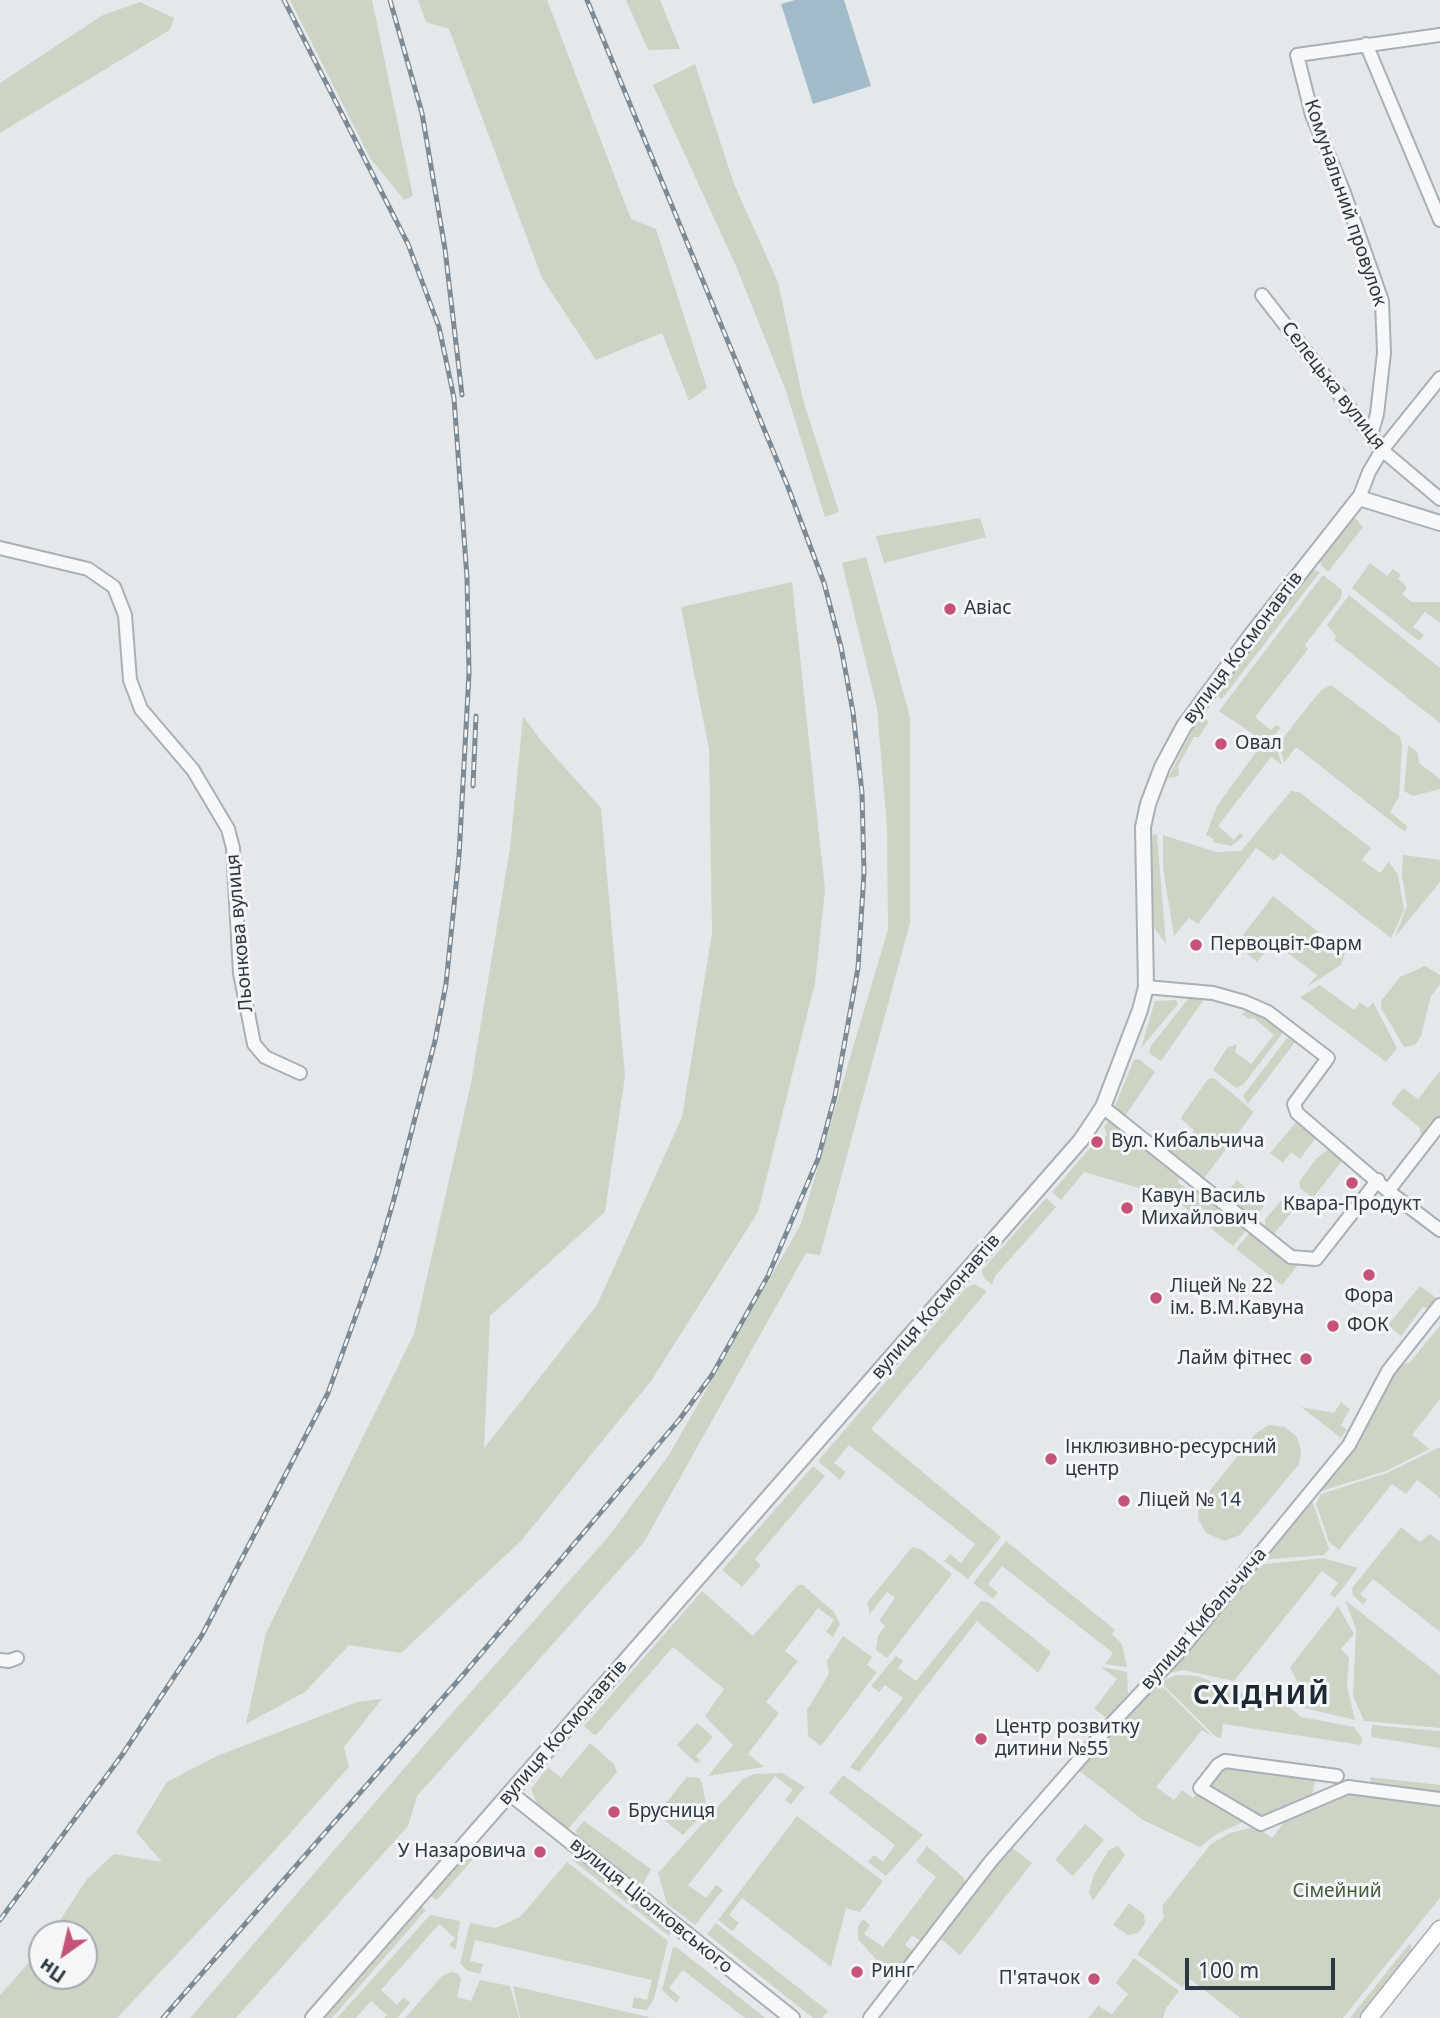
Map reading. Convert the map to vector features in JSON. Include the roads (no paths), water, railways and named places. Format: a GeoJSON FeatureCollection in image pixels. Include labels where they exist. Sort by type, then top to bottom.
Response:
{"type":"FeatureCollection","features":[{"type":"Feature","properties":{"kind":"main road"},"geometry":{"type":"LineString","coordinates":[[1369,2018],[1440,1930]]}},
{"type":"Feature","properties":{"kind":"main road"},"geometry":{"type":"LineString","coordinates":[[1377,2018],[1440,1940]]}},
{"type":"Feature","properties":{"kind":"street"},"geometry":{"type":"LineString","coordinates":[[1440,35],[1366,44],[1440,220]]}},
{"type":"Feature","properties":{"kind":"street","name":"Комунальний провулок"},"geometry":{"type":"LineString","coordinates":[[1366,44],[1297,55],[1312,115],[1343,190],[1382,301],[1385,319],[1384,353],[1377,414],[1371,435]]}},
{"type":"Feature","properties":{"kind":"street","name":"Селецька вулиця"},"geometry":{"type":"LineString","coordinates":[[1262,295],[1382,450],[1440,499]]}},
{"type":"Feature","properties":{"kind":"street"},"geometry":{"type":"LineString","coordinates":[[1439,381],[1382,450],[1368,472],[1359,498],[1440,523]]}},
{"type":"Feature","properties":{"kind":"street","name":"вулиця Космонавтів"},"geometry":{"type":"LineString","coordinates":[[313,2018],[512,1794],[1088,1131],[1103,1107],[1140,1010],[1146,987],[1143,827],[1148,804],[1162,767],[1199,703],[1359,498]]}},
{"type":"Feature","properties":{"kind":"street","name":"Льонкова вулиця"},"geometry":{"type":"LineString","coordinates":[[0,548],[88,569],[114,587],[125,615],[130,681],[141,709],[193,770],[220,812],[231,838],[240,973],[254,1044],[265,1057],[300,1073]]}},
{"type":"Feature","properties":{"kind":"street"},"geometry":{"type":"LineString","coordinates":[[1146,987],[1213,993],[1245,1002],[1268,1012],[1328,1058],[1294,1108],[1388,1191],[1440,1230]]}},
{"type":"Feature","properties":{"kind":"street"},"geometry":{"type":"LineString","coordinates":[[1103,1107],[1291,1257],[1316,1259],[1378,1180]]}},
{"type":"Feature","properties":{"kind":"street"},"geometry":{"type":"LineString","coordinates":[[1388,1191],[1440,1124]]}},
{"type":"Feature","properties":{"kind":"street","name":"вулиця Кибальчича"},"geometry":{"type":"LineString","coordinates":[[870,2018],[991,1861],[1100,1736],[1180,1652],[1349,1445],[1388,1371],[1440,1305]]}},
{"type":"Feature","properties":{"kind":"street"},"geometry":{"type":"LineString","coordinates":[[0,1660],[17,1658]]}},
{"type":"Feature","properties":{"kind":"street"},"geometry":{"type":"LineString","coordinates":[[1337,1776],[1226,1761],[1218,1765],[1200,1787],[1261,1824],[1348,1787],[1440,1799]]}},
{"type":"Feature","properties":{"kind":"street","name":"вулиця Ціолковського"},"geometry":{"type":"LineString","coordinates":[[512,1794],[792,2018]]}},
{"type":"Feature","properties":{"kind":"water"},"geometry":{"type":"Polygon","coordinates":[[[795,0],[844,0],[871,86],[813,104],[781,4],[795,0]]]}},
{"type":"Feature","properties":{"kind":"railway"},"geometry":{"type":"LineString","coordinates":[[0,1920],[122,1755],[202,1635],[328,1393],[378,1254],[394,1199],[435,1041],[446,984],[459,856],[469,673],[467,578],[454,398],[439,327],[408,244],[284,0]]}},
{"type":"Feature","properties":{"kind":"railway"},"geometry":{"type":"LineString","coordinates":[[390,0],[422,113],[445,249],[462,395]]}},
{"type":"Feature","properties":{"kind":"railway"},"geometry":{"type":"LineString","coordinates":[[163,2018],[463,1675],[679,1420],[712,1375],[768,1276],[818,1159],[835,1096],[858,968],[864,873],[862,793],[853,712],[841,647],[824,583],[788,487],[587,0]]}},
{"type":"Feature","properties":{"kind":"railway"},"geometry":{"type":"LineString","coordinates":[[473,786],[476,716]]}},
{"type":"Feature","properties":{"kind":"place","name":"Авіас"},"geometry":{"type":"Point","coordinates":[950,609]}},
{"type":"Feature","properties":{"kind":"place","name":"Овал"},"geometry":{"type":"Point","coordinates":[1221,744]}},
{"type":"Feature","properties":{"kind":"place","name":"Первоцвіт-Фарм"},"geometry":{"type":"Point","coordinates":[1196,945]}},
{"type":"Feature","properties":{"kind":"place","name":"Вул. Кибальчича"},"geometry":{"type":"Point","coordinates":[1097,1142]}},
{"type":"Feature","properties":{"kind":"place","name":"Квара-Продукт"},"geometry":{"type":"Point","coordinates":[1352,1183]}},
{"type":"Feature","properties":{"kind":"place","name":"Кавун Василь Михайлович"},"geometry":{"type":"Point","coordinates":[1127,1208]}},
{"type":"Feature","properties":{"kind":"place","name":"Фора"},"geometry":{"type":"Point","coordinates":[1369,1275]}},
{"type":"Feature","properties":{"kind":"place","name":"Ліцей № 22 ім. В.М.Кавуна"},"geometry":{"type":"Point","coordinates":[1156,1298]}},
{"type":"Feature","properties":{"kind":"place","name":"ФОК"},"geometry":{"type":"Point","coordinates":[1333,1326]}},
{"type":"Feature","properties":{"kind":"place","name":"Лайм фітнес"},"geometry":{"type":"Point","coordinates":[1306,1359]}},
{"type":"Feature","properties":{"kind":"place","name":"Інклюзивно-ресурсний центр"},"geometry":{"type":"Point","coordinates":[1051,1459]}},
{"type":"Feature","properties":{"kind":"place","name":"Ліцей № 14"},"geometry":{"type":"Point","coordinates":[1124,1501]}},
{"type":"Feature","properties":{"kind":"place","name":"Центр розвитку дитини №55"},"geometry":{"type":"Point","coordinates":[981,1739]}},
{"type":"Feature","properties":{"kind":"place","name":"Брусниця"},"geometry":{"type":"Point","coordinates":[614,1812]}},
{"type":"Feature","properties":{"kind":"place","name":"У Назаровича"},"geometry":{"type":"Point","coordinates":[540,1852]}},
{"type":"Feature","properties":{"kind":"place","name":"Ринг"},"geometry":{"type":"Point","coordinates":[857,1972]}},
{"type":"Feature","properties":{"kind":"place","name":"П'ятачок"},"geometry":{"type":"Point","coordinates":[1094,1979]}},
{"type":"Feature","properties":{"kind":"district","name":"СХІДНИЙ"},"geometry":{"type":"Point","coordinates":[1262,1697]}},
{"type":"Feature","properties":{"kind":"park label","name":"Сімейний"},"geometry":{"type":"Point","coordinates":[1337,1892]}}]}
